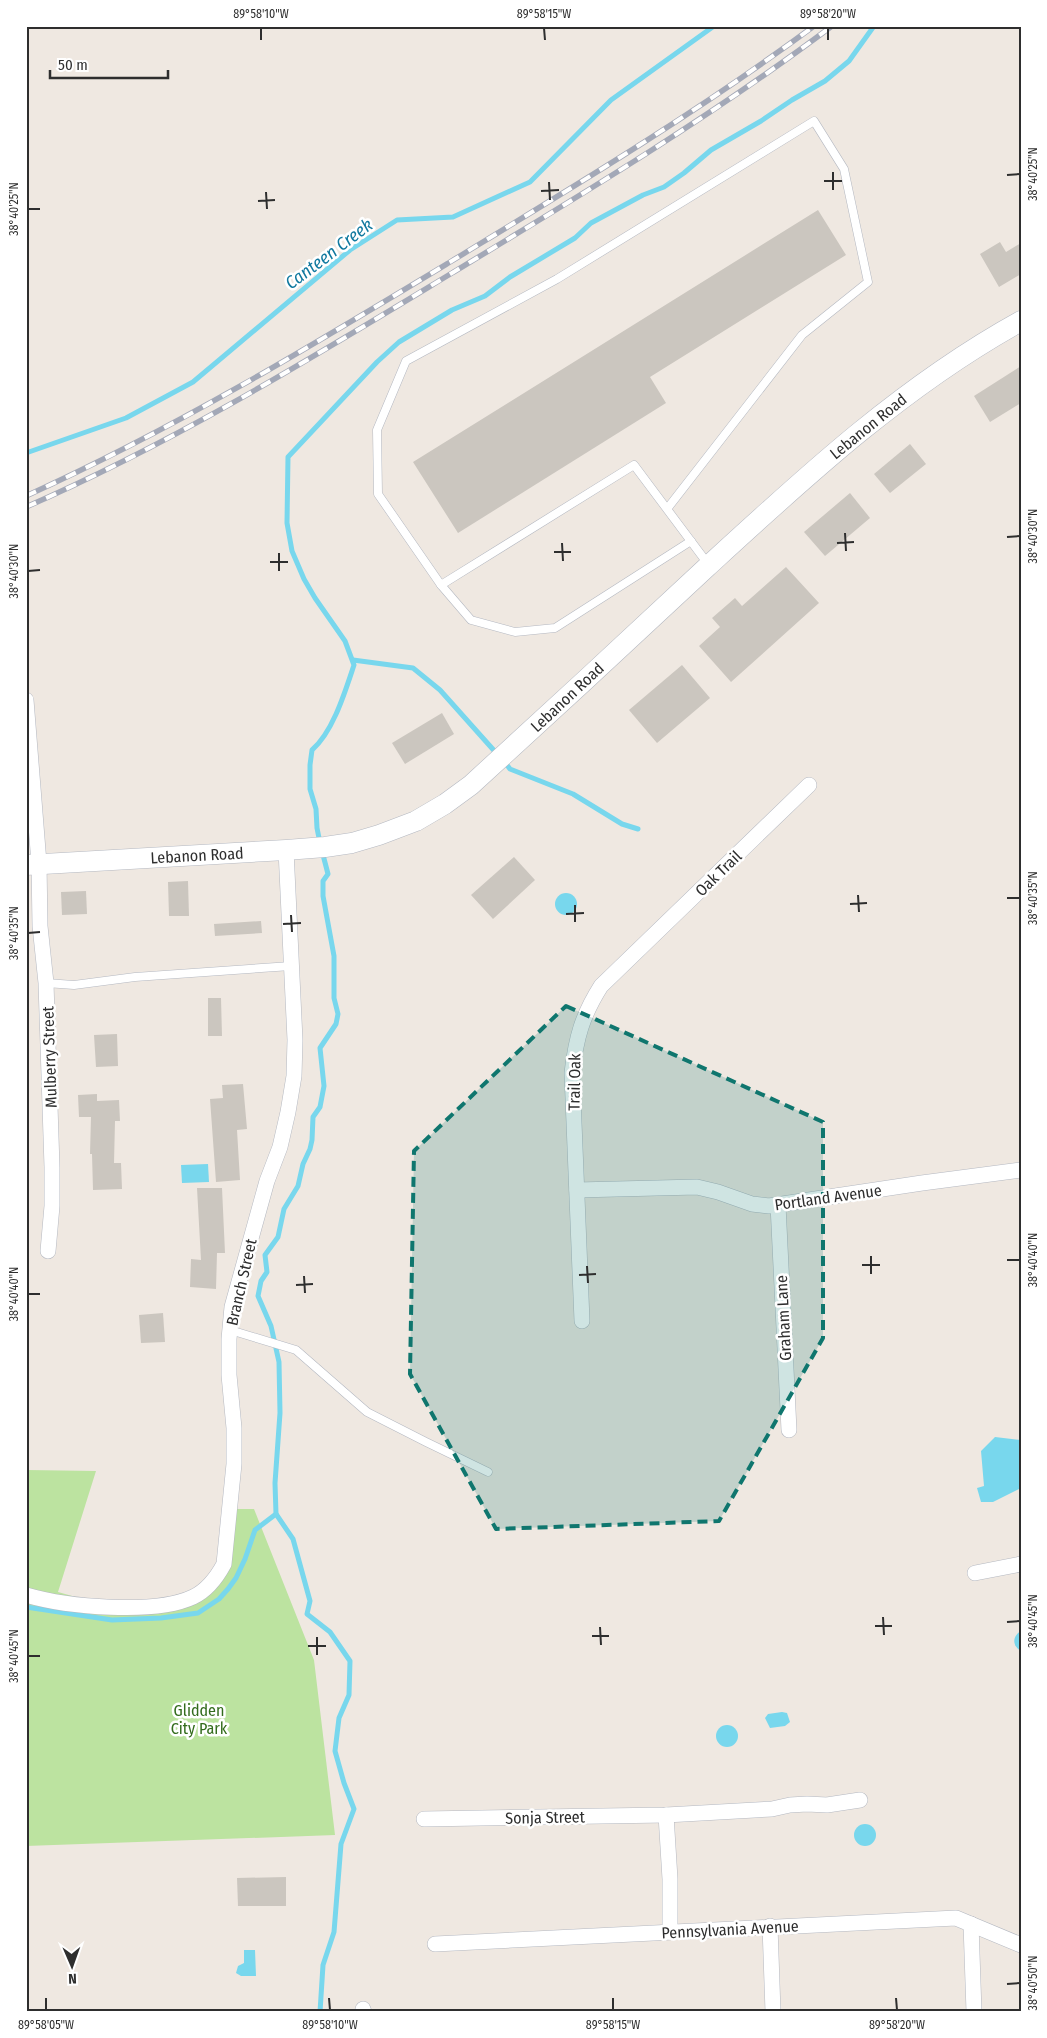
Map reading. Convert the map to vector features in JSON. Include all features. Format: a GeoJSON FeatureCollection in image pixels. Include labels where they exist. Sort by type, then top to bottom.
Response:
{"type":"FeatureCollection","features":[{"type":"Feature","properties":{"kind":"street","name":"Lebanon Road"},"geometry":{"type":"LineString","coordinates":[[33,864],[325,847],[379,835],[416,820],[445,804],[472,785],[787,493],[848,440],[944,368],[1021,321]]}},
{"type":"Feature","properties":{"kind":"street","name":"Mulberry Street"},"geometry":{"type":"LineString","coordinates":[[26,700],[33,864],[46,983],[52,1167],[52,1206],[48,1251]]}},
{"type":"Feature","properties":{"kind":"street","name":"Oak Trail"},"geometry":{"type":"LineString","coordinates":[[627,961],[809,786]]}},
{"type":"Feature","properties":{"kind":"street","name":"Branch Street"},"geometry":{"type":"LineString","coordinates":[[26,1596],[73,1604],[111,1607],[148,1606],[179,1602],[194,1596],[206,1588],[224,1564],[234,1464],[234,1428],[229,1374],[232,1307],[288,1112],[294,1076],[295,1040],[286,850]]}},
{"type":"Feature","properties":{"kind":"street","name":"Trail Oak"},"geometry":{"type":"LineString","coordinates":[[577,1190],[572,1074],[575,1045],[581,1024],[601,986],[627,961]]}},
{"type":"Feature","properties":{"kind":"street","name":"Portland Avenue"},"geometry":{"type":"LineString","coordinates":[[577,1190],[697,1187],[752,1204],[778,1205],[1021,1170]]}},
{"type":"Feature","properties":{"kind":"street"},"geometry":{"type":"LineString","coordinates":[[577,1190],[582,1321]]}},
{"type":"Feature","properties":{"kind":"street","name":"Graham Lane"},"geometry":{"type":"LineString","coordinates":[[778,1205],[789,1430]]}},
{"type":"Feature","properties":{"kind":"street"},"geometry":{"type":"LineString","coordinates":[[975,1573],[1021,1564]]}},
{"type":"Feature","properties":{"kind":"street","name":"Sonja Street"},"geometry":{"type":"LineString","coordinates":[[424,1819],[666,1815],[772,1809],[790,1805],[827,1805],[860,1800]]}},
{"type":"Feature","properties":{"kind":"street"},"geometry":{"type":"LineString","coordinates":[[666,1815],[670,1879],[670,1932]]}},
{"type":"Feature","properties":{"kind":"street","name":"Pennsylvania Avenue"},"geometry":{"type":"LineString","coordinates":[[434,1944],[956,1918],[1021,1945]]}},
{"type":"Feature","properties":{"kind":"street"},"geometry":{"type":"LineString","coordinates":[[971,1924],[974,2012]]}},
{"type":"Feature","properties":{"kind":"street"},"geometry":{"type":"LineString","coordinates":[[770,1926],[773,2012]]}},
{"type":"Feature","properties":{"kind":"lane"},"geometry":{"type":"LineString","coordinates":[[667,509],[802,335],[868,282],[844,169],[814,121],[557,279],[406,361],[377,430],[378,494],[441,585],[471,620],[515,632],[555,628],[691,541]]}},
{"type":"Feature","properties":{"kind":"lane"},"geometry":{"type":"LineString","coordinates":[[441,585],[634,465],[709,565]]}},
{"type":"Feature","properties":{"kind":"lane"},"geometry":{"type":"LineString","coordinates":[[46,983],[74,985],[135,977],[291,966]]}},
{"type":"Feature","properties":{"kind":"lane"},"geometry":{"type":"LineString","coordinates":[[230,1330],[296,1350],[367,1412],[488,1472]]}},
{"type":"Feature","properties":{"kind":"highlighted area"},"geometry":{"type":"Polygon","coordinates":[[[566,1006],[823,1122],[823,1338],[719,1521],[496,1529],[410,1374],[414,1151],[566,1006]]]}},
{"type":"Feature","properties":{"kind":"green space","name":"Glidden City Park"},"geometry":{"type":"Polygon","coordinates":[[[26,1470],[96,1471],[58,1592],[111,1607],[189,1598],[216,1577],[229,1509],[254,1509],[314,1660],[335,1835],[26,1846],[26,1470]]]}},
{"type":"Feature","properties":{"kind":"water"},"geometry":{"type":"Polygon","coordinates":[[[566,893],[574,896],[577,904],[574,912],[566,915],[558,912],[555,904],[558,896],[566,893]]]}},
{"type":"Feature","properties":{"kind":"water"},"geometry":{"type":"Polygon","coordinates":[[[208,1164],[209,1182],[182,1183],[181,1165],[208,1164]]]}},
{"type":"Feature","properties":{"kind":"water"},"geometry":{"type":"Polygon","coordinates":[[[995,1437],[1021,1440],[1021,1488],[993,1502],[981,1502],[977,1488],[984,1486],[981,1451],[995,1437]]]}},
{"type":"Feature","properties":{"kind":"water"},"geometry":{"type":"Polygon","coordinates":[[[1021,1631],[1021,1651],[1014,1641],[1021,1631]]]}},
{"type":"Feature","properties":{"kind":"water"},"geometry":{"type":"Polygon","coordinates":[[[787,1713],[790,1722],[785,1726],[770,1728],[765,1718],[768,1714],[787,1713]]]}},
{"type":"Feature","properties":{"kind":"water"},"geometry":{"type":"Polygon","coordinates":[[[727,1725],[735,1728],[738,1736],[735,1744],[727,1747],[719,1744],[716,1736],[719,1728],[727,1725]]]}},
{"type":"Feature","properties":{"kind":"water"},"geometry":{"type":"Polygon","coordinates":[[[865,1824],[873,1827],[876,1835],[873,1843],[865,1846],[857,1843],[854,1835],[857,1827],[865,1824]]]}},
{"type":"Feature","properties":{"kind":"water"},"geometry":{"type":"Polygon","coordinates":[[[244,1950],[255,1950],[256,1976],[241,1976],[236,1973],[238,1966],[244,1963],[244,1950]]]}},
{"type":"Feature","properties":{"kind":"building"},"geometry":{"type":"Polygon","coordinates":[[[818,210],[846,255],[650,377],[666,403],[458,533],[413,462],[818,210]]]}},
{"type":"Feature","properties":{"kind":"building"},"geometry":{"type":"Polygon","coordinates":[[[1000,242],[1006,252],[1021,243],[1021,274],[999,287],[980,254],[1000,242]]]}},
{"type":"Feature","properties":{"kind":"building"},"geometry":{"type":"Polygon","coordinates":[[[1021,366],[1021,403],[990,422],[974,396],[1021,366]]]}},
{"type":"Feature","properties":{"kind":"building"},"geometry":{"type":"Polygon","coordinates":[[[910,444],[926,464],[890,493],[874,474],[910,444]]]}},
{"type":"Feature","properties":{"kind":"building"},"geometry":{"type":"Polygon","coordinates":[[[850,493],[870,518],[825,556],[804,532],[850,493]]]}},
{"type":"Feature","properties":{"kind":"building"},"geometry":{"type":"Polygon","coordinates":[[[786,567],[819,603],[731,682],[699,646],[720,627],[712,618],[735,598],[742,606],[786,567]]]}},
{"type":"Feature","properties":{"kind":"building"},"geometry":{"type":"Polygon","coordinates":[[[682,665],[710,698],[657,743],[629,710],[682,665]]]}},
{"type":"Feature","properties":{"kind":"building"},"geometry":{"type":"Polygon","coordinates":[[[442,713],[454,734],[405,764],[392,743],[442,713]]]}},
{"type":"Feature","properties":{"kind":"building"},"geometry":{"type":"Polygon","coordinates":[[[514,857],[535,880],[493,919],[471,895],[514,857]]]}},
{"type":"Feature","properties":{"kind":"building"},"geometry":{"type":"Polygon","coordinates":[[[188,881],[189,916],[169,916],[168,882],[188,881]]]}},
{"type":"Feature","properties":{"kind":"building"},"geometry":{"type":"Polygon","coordinates":[[[86,891],[87,914],[62,915],[61,892],[86,891]]]}},
{"type":"Feature","properties":{"kind":"building"},"geometry":{"type":"Polygon","coordinates":[[[261,921],[262,933],[215,936],[214,924],[261,921]]]}},
{"type":"Feature","properties":{"kind":"building"},"geometry":{"type":"Polygon","coordinates":[[[208,998],[221,998],[222,1036],[208,1036],[208,998]]]}},
{"type":"Feature","properties":{"kind":"building"},"geometry":{"type":"Polygon","coordinates":[[[117,1034],[118,1066],[96,1067],[94,1035],[117,1034]]]}},
{"type":"Feature","properties":{"kind":"building"},"geometry":{"type":"Polygon","coordinates":[[[243,1084],[247,1129],[237,1130],[240,1180],[216,1182],[210,1099],[223,1098],[222,1085],[243,1084]]]}},
{"type":"Feature","properties":{"kind":"building"},"geometry":{"type":"Polygon","coordinates":[[[97,1094],[97,1101],[119,1100],[120,1121],[115,1121],[114,1163],[121,1163],[122,1189],[93,1190],[92,1154],[90,1154],[91,1117],[79,1117],[78,1095],[97,1094]]]}},
{"type":"Feature","properties":{"kind":"building"},"geometry":{"type":"Polygon","coordinates":[[[197,1188],[222,1188],[225,1253],[217,1253],[216,1289],[190,1287],[191,1259],[201,1260],[197,1188]]]}},
{"type":"Feature","properties":{"kind":"building"},"geometry":{"type":"Polygon","coordinates":[[[163,1313],[165,1342],[141,1343],[139,1315],[163,1313]]]}},
{"type":"Feature","properties":{"kind":"building"},"geometry":{"type":"Polygon","coordinates":[[[286,1877],[286,1906],[238,1906],[237,1878],[286,1877]]]}},
{"type":"Feature","properties":{"kind":"waterway","name":"Canteen Creek"},"geometry":{"type":"LineString","coordinates":[[26,453],[126,418],[193,382],[350,250],[397,220],[453,217],[530,182],[611,100],[714,26]]}},
{"type":"Feature","properties":{"kind":"waterway"},"geometry":{"type":"LineString","coordinates":[[320,843],[316,809],[310,789],[312,750],[326,733],[332,722],[354,665],[345,641],[315,598],[304,579],[292,551],[287,523],[288,457],[377,362],[399,342],[452,310],[485,296],[510,277],[575,238],[591,223],[643,195],[664,187],[711,150],[825,81],[849,61],[874,26]]}},
{"type":"Feature","properties":{"kind":"waterway"},"geometry":{"type":"LineString","coordinates":[[353,660],[413,668],[440,690],[498,755]]}},
{"type":"Feature","properties":{"kind":"waterway"},"geometry":{"type":"LineString","coordinates":[[504,761],[510,769],[573,794],[622,824],[638,829]]}},
{"type":"Feature","properties":{"kind":"waterway"},"geometry":{"type":"LineString","coordinates":[[320,2012],[323,1965],[334,1932],[341,1844],[354,1809],[335,1751],[339,1718],[349,1695],[350,1661],[330,1632],[307,1614],[310,1601],[293,1539],[276,1514],[275,1483],[280,1413],[279,1362],[271,1326],[258,1296],[261,1281],[267,1272],[265,1255],[278,1237],[284,1209],[298,1186],[303,1164],[310,1149],[313,1117],[320,1107],[324,1086],[320,1048],[336,1024],[338,1014],[334,998],[334,956],[323,896],[323,881],[328,874],[322,851]]}},
{"type":"Feature","properties":{"kind":"waterway"},"geometry":{"type":"LineString","coordinates":[[26,1607],[112,1620],[161,1618],[198,1613],[219,1599],[228,1589],[236,1578],[245,1559],[255,1530],[276,1514]]}},
{"type":"Feature","properties":{"kind":"railway"},"geometry":{"type":"LineString","coordinates":[[26,496],[189,415],[346,325],[635,148],[725,89],[814,26]]}},
{"type":"Feature","properties":{"kind":"railway"},"geometry":{"type":"LineString","coordinates":[[26,507],[81,482],[190,427],[348,336],[693,124],[832,26]]}}]}
